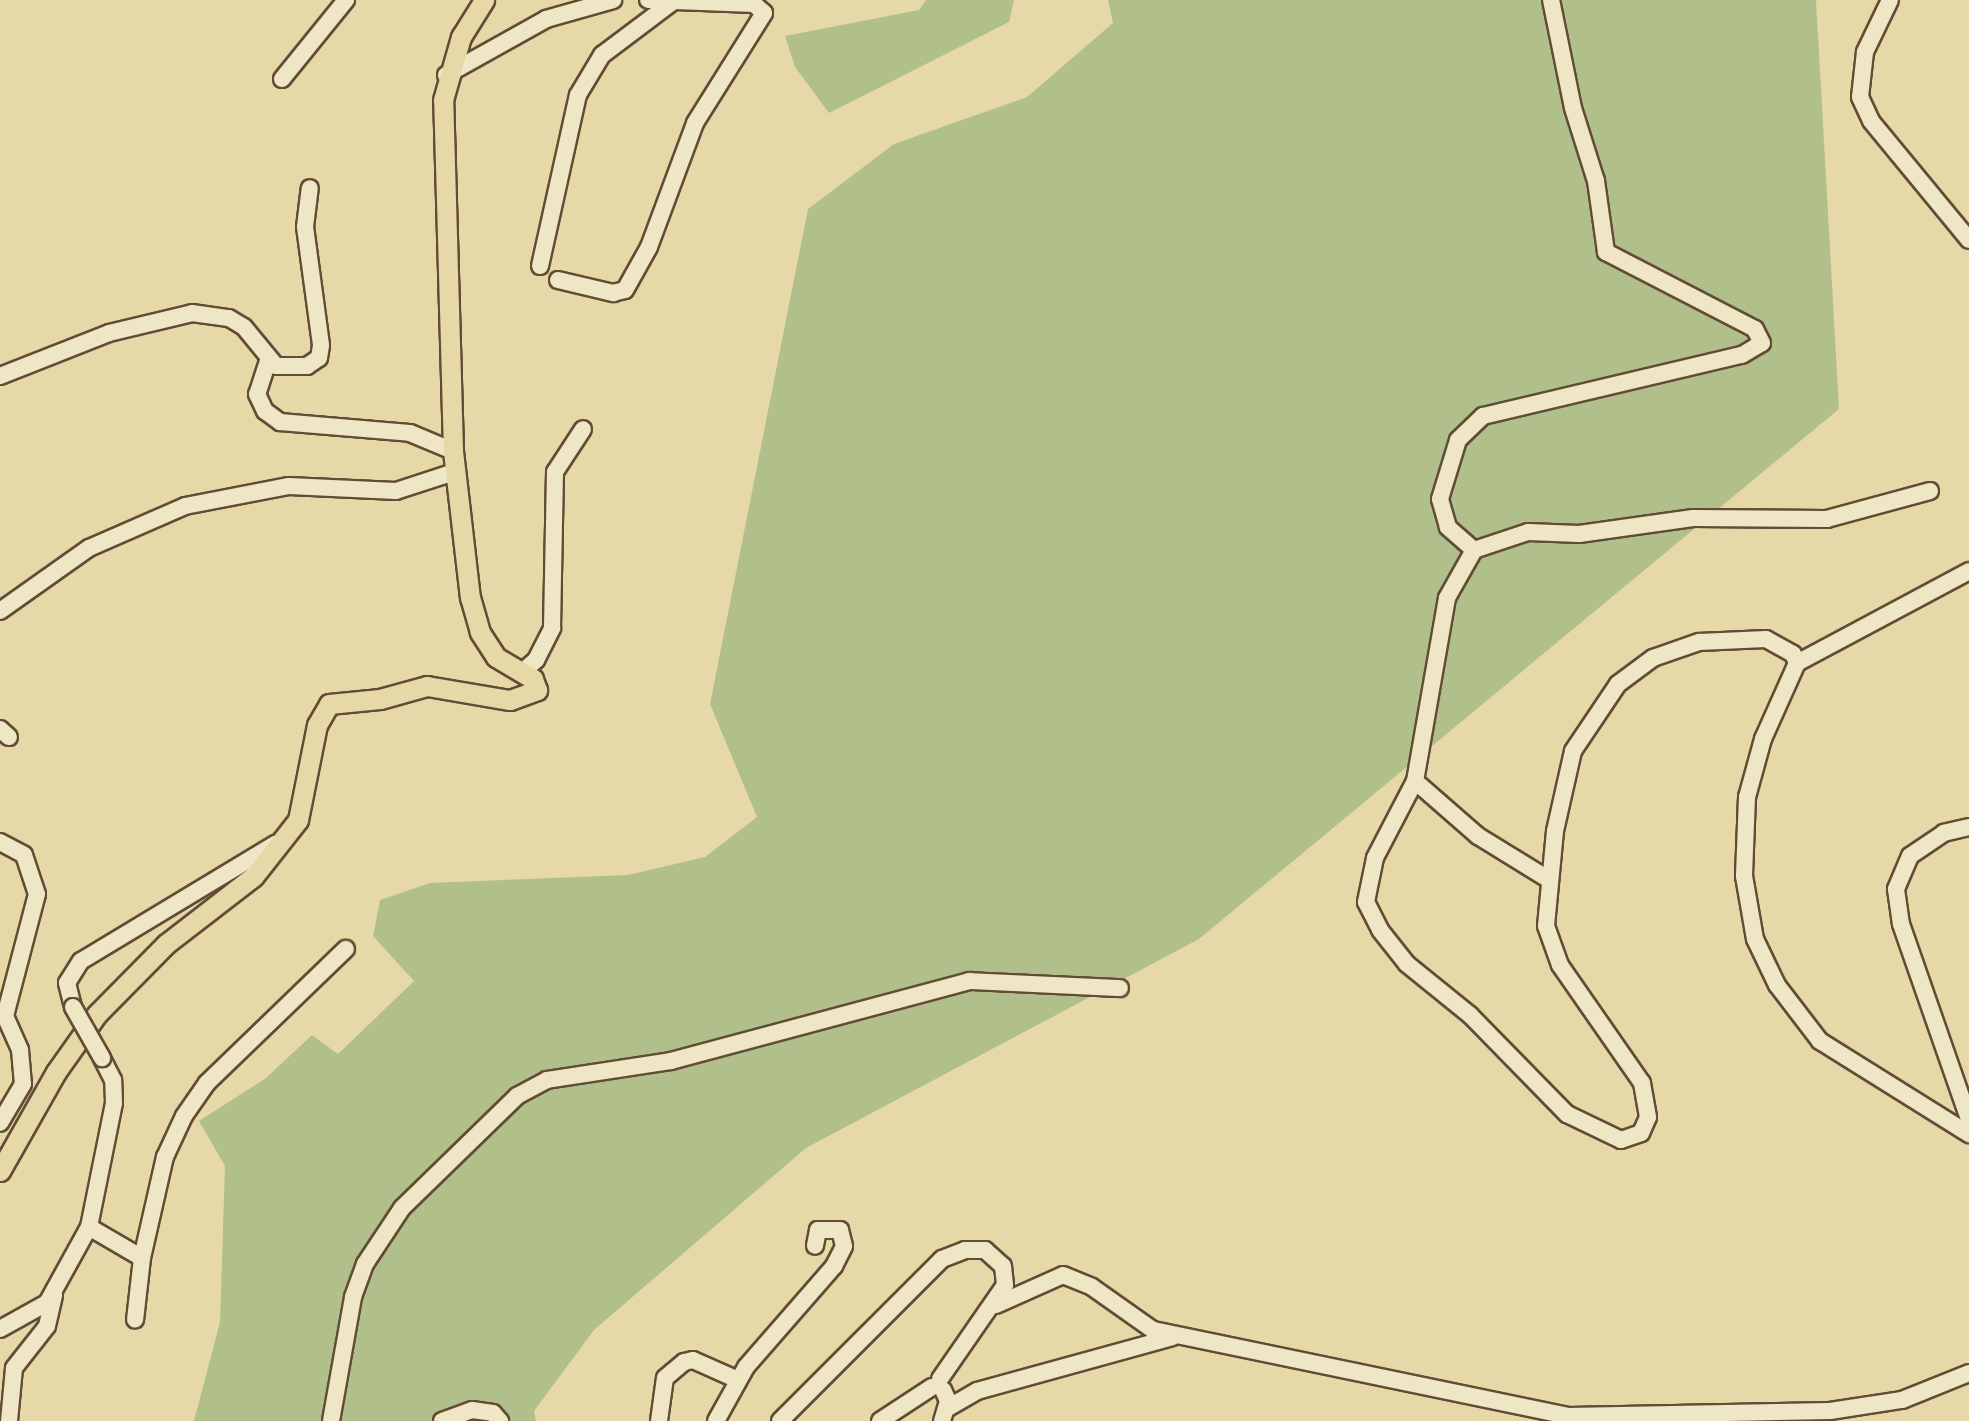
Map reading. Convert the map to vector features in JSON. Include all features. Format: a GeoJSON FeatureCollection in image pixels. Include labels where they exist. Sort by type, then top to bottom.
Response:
{"type":"FeatureCollection","features":[{"type":"Feature","properties":{"kind":"main road"},"geometry":{"type":"LineString","coordinates":[[0,1171],[47,1085],[97,1014],[166,944],[254,876],[283,839],[302,812],[317,724],[329,704],[380,699],[427,686],[510,700],[537,690],[533,679],[496,657],[480,632],[470,598],[454,472],[442,175],[446,75],[484,0]]}},
{"type":"Feature","properties":{"kind":"street"},"geometry":{"type":"LineString","coordinates":[[282,79],[346,0]]}},
{"type":"Feature","properties":{"kind":"street"},"geometry":{"type":"LineString","coordinates":[[446,75],[547,19],[613,0]]}},
{"type":"Feature","properties":{"kind":"street"},"geometry":{"type":"LineString","coordinates":[[558,280],[613,293],[625,290],[649,247],[695,123],[764,13],[754,4],[648,0]]}},
{"type":"Feature","properties":{"kind":"street"},"geometry":{"type":"LineString","coordinates":[[1474,550],[1448,527],[1440,499],[1458,440],[1483,416],[1742,355],[1762,343],[1755,329],[1606,252],[1596,181],[1573,108],[1551,0]]}},
{"type":"Feature","properties":{"kind":"street"},"geometry":{"type":"LineString","coordinates":[[1890,0],[1864,52],[1860,97],[1886,141],[1969,240]]}},
{"type":"Feature","properties":{"kind":"street"},"geometry":{"type":"LineString","coordinates":[[540,266],[578,95],[602,55],[674,1]]}},
{"type":"Feature","properties":{"kind":"street"},"geometry":{"type":"LineString","coordinates":[[0,376],[109,333],[192,313],[229,318],[244,327],[268,360],[298,369],[319,358],[305,227],[310,188]]}},
{"type":"Feature","properties":{"kind":"street"},"geometry":{"type":"LineString","coordinates":[[268,360],[257,394],[265,411],[280,422],[410,433],[453,451]]}},
{"type":"Feature","properties":{"kind":"street"},"geometry":{"type":"LineString","coordinates":[[521,673],[536,660],[552,628],[555,471],[583,429]]}},
{"type":"Feature","properties":{"kind":"street"},"geometry":{"type":"LineString","coordinates":[[0,611],[89,548],[185,506],[289,486],[396,491],[454,472]]}},
{"type":"Feature","properties":{"kind":"street"},"geometry":{"type":"LineString","coordinates":[[1797,663],[1793,653],[1766,639],[1714,640],[1653,658],[1618,684],[1573,751],[1548,879],[1546,926],[1560,965],[1642,1083],[1646,1126],[1631,1139],[1621,1140],[1567,1114],[1470,1015],[1407,964],[1380,930],[1366,902],[1367,880],[1415,781],[1447,598],[1474,550],[1528,532],[1579,534],[1693,518],[1827,519],[1930,491]]}},
{"type":"Feature","properties":{"kind":"street"},"geometry":{"type":"LineString","coordinates":[[1969,571],[1797,663],[1763,739],[1747,797],[1744,876],[1755,939],[1777,985],[1820,1041],[1969,1134]]}},
{"type":"Feature","properties":{"kind":"street"},"geometry":{"type":"LineString","coordinates":[[1415,781],[1478,836],[1548,879]]}},
{"type":"Feature","properties":{"kind":"street"},"geometry":{"type":"LineString","coordinates":[[1969,827],[1944,834],[1910,856],[1896,889],[1909,946],[1969,1119]]}},
{"type":"Feature","properties":{"kind":"street"},"geometry":{"type":"LineString","coordinates":[[9,1421],[13,1368],[47,1326],[55,1293],[89,1227],[114,1103],[113,1080],[73,1007],[66,983],[72,968],[283,839]]}},
{"type":"Feature","properties":{"kind":"street"},"geometry":{"type":"LineString","coordinates":[[0,842],[24,855],[37,880],[5,1021],[20,1050],[24,1074],[0,1123]]}},
{"type":"Feature","properties":{"kind":"street"},"geometry":{"type":"LineString","coordinates":[[135,1320],[142,1258],[165,1157],[184,1116],[207,1083],[346,949]]}},
{"type":"Feature","properties":{"kind":"street"},"geometry":{"type":"LineString","coordinates":[[331,1421],[353,1297],[365,1264],[402,1208],[517,1096],[537,1086],[737,1045],[939,986],[969,981],[1120,988]]}},
{"type":"Feature","properties":{"kind":"street"},"geometry":{"type":"LineString","coordinates":[[89,1227],[142,1258]]}},
{"type":"Feature","properties":{"kind":"street"},"geometry":{"type":"LineString","coordinates":[[716,1421],[738,1380],[834,1266],[844,1246],[840,1230],[818,1230],[815,1247]]}},
{"type":"Feature","properties":{"kind":"street"},"geometry":{"type":"LineString","coordinates":[[780,1421],[830,1367],[955,1252],[995,1255],[1006,1278],[996,1305],[938,1386],[880,1421]]}},
{"type":"Feature","properties":{"kind":"street"},"geometry":{"type":"LineString","coordinates":[[996,1305],[1063,1275],[1092,1287],[1139,1324],[1176,1336],[1568,1416],[1830,1412],[1902,1400],[1969,1373]]}},
{"type":"Feature","properties":{"kind":"street"},"geometry":{"type":"LineString","coordinates":[[0,1329],[25,1318],[55,1293]]}},
{"type":"Feature","properties":{"kind":"street"},"geometry":{"type":"LineString","coordinates":[[938,1386],[944,1415],[977,1391],[1176,1336]]}},
{"type":"Feature","properties":{"kind":"street"},"geometry":{"type":"LineString","coordinates":[[659,1421],[665,1378],[684,1362],[693,1360],[738,1380]]}},
{"type":"Feature","properties":{"kind":"street"},"geometry":{"type":"LineString","coordinates":[[442,1421],[472,1410],[493,1413],[500,1421]]}},
{"type":"Feature","properties":{"kind":"green space"},"geometry":{"type":"Polygon","coordinates":[[[926,0],[1014,0],[1009,22],[829,113],[795,67],[785,36],[919,10],[926,0]]]}},
{"type":"Feature","properties":{"kind":"green space"},"geometry":{"type":"Polygon","coordinates":[[[1108,0],[1816,0],[1839,409],[1199,939],[806,1148],[594,1330],[534,1411],[536,1421],[194,1421],[220,1322],[225,1166],[199,1121],[266,1078],[312,1035],[338,1054],[414,981],[373,936],[380,900],[430,883],[628,875],[705,857],[757,817],[710,704],[808,209],[894,144],[1027,97],[1113,23],[1108,0]]]}}]}
